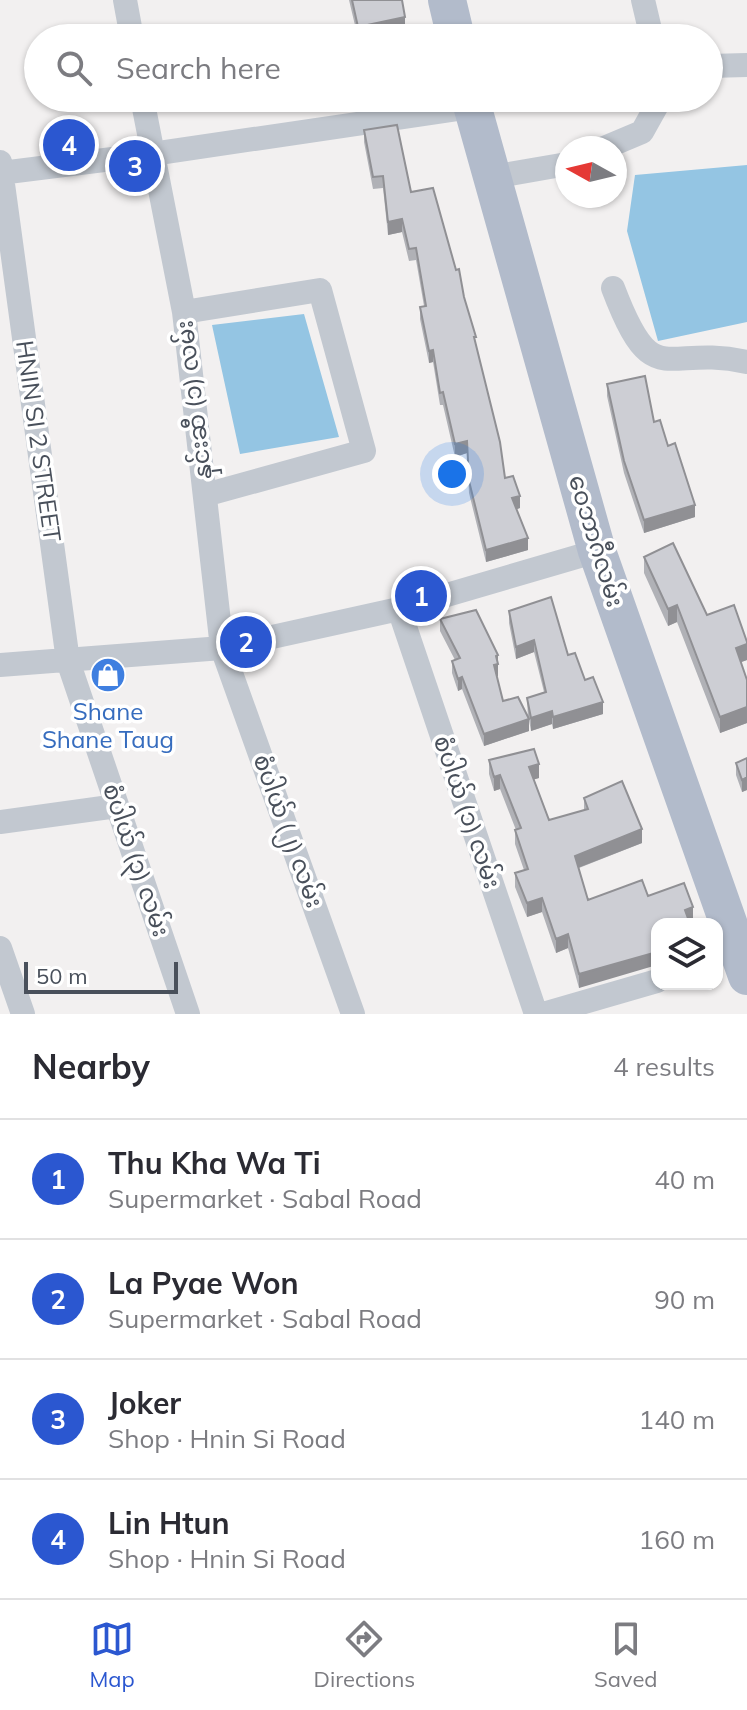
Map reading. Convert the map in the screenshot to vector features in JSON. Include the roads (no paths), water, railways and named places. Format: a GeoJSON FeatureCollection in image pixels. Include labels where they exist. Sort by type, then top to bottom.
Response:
{"type":"FeatureCollection","features":[{"type":"Feature","properties":{"kind":"main road"},"geometry":{"type":"LineString","coordinates":[[447,0],[453,24]]}},
{"type":"Feature","properties":{"kind":"main road","name":"ဝေဘာဂီလမ်း"},"geometry":{"type":"LineString","coordinates":[[474,112],[597,551],[735,966]]}},
{"type":"Feature","properties":{"kind":"street"},"geometry":{"type":"LineString","coordinates":[[125,0],[129,24]]}},
{"type":"Feature","properties":{"kind":"street"},"geometry":{"type":"LineString","coordinates":[[643,0],[649,24]]}},
{"type":"Feature","properties":{"kind":"street"},"geometry":{"type":"LineString","coordinates":[[723,66],[747,65]]}},
{"type":"Feature","properties":{"kind":"street","name":"နှင်းဆီ (၁) လမ်း"},"geometry":{"type":"LineString","coordinates":[[144,112],[184,312],[222,648]]}},
{"type":"Feature","properties":{"kind":"street"},"geometry":{"type":"LineString","coordinates":[[1,169],[152,154],[415,112]]}},
{"type":"Feature","properties":{"kind":"street"},"geometry":{"type":"LineString","coordinates":[[627,138],[642,132],[653,112]]}},
{"type":"Feature","properties":{"kind":"street"},"geometry":{"type":"LineString","coordinates":[[492,177],[555,166]]}},
{"type":"Feature","properties":{"kind":"street","name":"HNIN SI 2 STREET"},"geometry":{"type":"LineString","coordinates":[[1,169],[68,661]]}},
{"type":"Feature","properties":{"kind":"street"},"geometry":{"type":"LineString","coordinates":[[613,288],[628,326],[642,348],[651,355],[673,361],[742,359]]}},
{"type":"Feature","properties":{"kind":"street"},"geometry":{"type":"LineString","coordinates":[[184,312],[320,290],[364,451],[205,495]]}},
{"type":"Feature","properties":{"kind":"street"},"geometry":{"type":"LineString","coordinates":[[0,665],[222,648],[399,609],[597,551]]}},
{"type":"Feature","properties":{"kind":"street","name":"စံပါယ် (၁) လမ်း"},"geometry":{"type":"LineString","coordinates":[[399,609],[536,1014]]}},
{"type":"Feature","properties":{"kind":"street","name":"စံပါယ် (၂) လမ်း"},"geometry":{"type":"LineString","coordinates":[[222,648],[353,1014]]}},
{"type":"Feature","properties":{"kind":"street","name":"စံပါယ် (၃) လမ်း"},"geometry":{"type":"LineString","coordinates":[[68,661],[188,1014]]}},
{"type":"Feature","properties":{"kind":"street"},"geometry":{"type":"LineString","coordinates":[[0,822],[117,806]]}},
{"type":"Feature","properties":{"kind":"street"},"geometry":{"type":"LineString","coordinates":[[0,948],[5,979],[23,1014]]}},
{"type":"Feature","properties":{"kind":"street"},"geometry":{"type":"LineString","coordinates":[[543,1014],[651,983]]}},
{"type":"Feature","properties":{"kind":"water"},"geometry":{"type":"Polygon","coordinates":[[[747,165],[747,322],[658,341],[627,231],[635,175],[747,165]]]}},
{"type":"Feature","properties":{"kind":"water"},"geometry":{"type":"Polygon","coordinates":[[[304,314],[339,437],[240,454],[212,325],[304,314]]]}},
{"type":"Feature","properties":{"kind":"place","name":"Lin Htun"},"geometry":{"type":"Point","coordinates":[69,145]}},
{"type":"Feature","properties":{"kind":"place","name":"Joker"},"geometry":{"type":"Point","coordinates":[135,166]}},
{"type":"Feature","properties":{"kind":"place","name":"Thu Kha Wa Ti"},"geometry":{"type":"Point","coordinates":[421,596]}},
{"type":"Feature","properties":{"kind":"place","name":"La Pyae Won"},"geometry":{"type":"Point","coordinates":[246,642]}},
{"type":"Feature","properties":{"kind":"place","name":"Shane Shane Taug"},"geometry":{"type":"Point","coordinates":[108,675]}}]}
